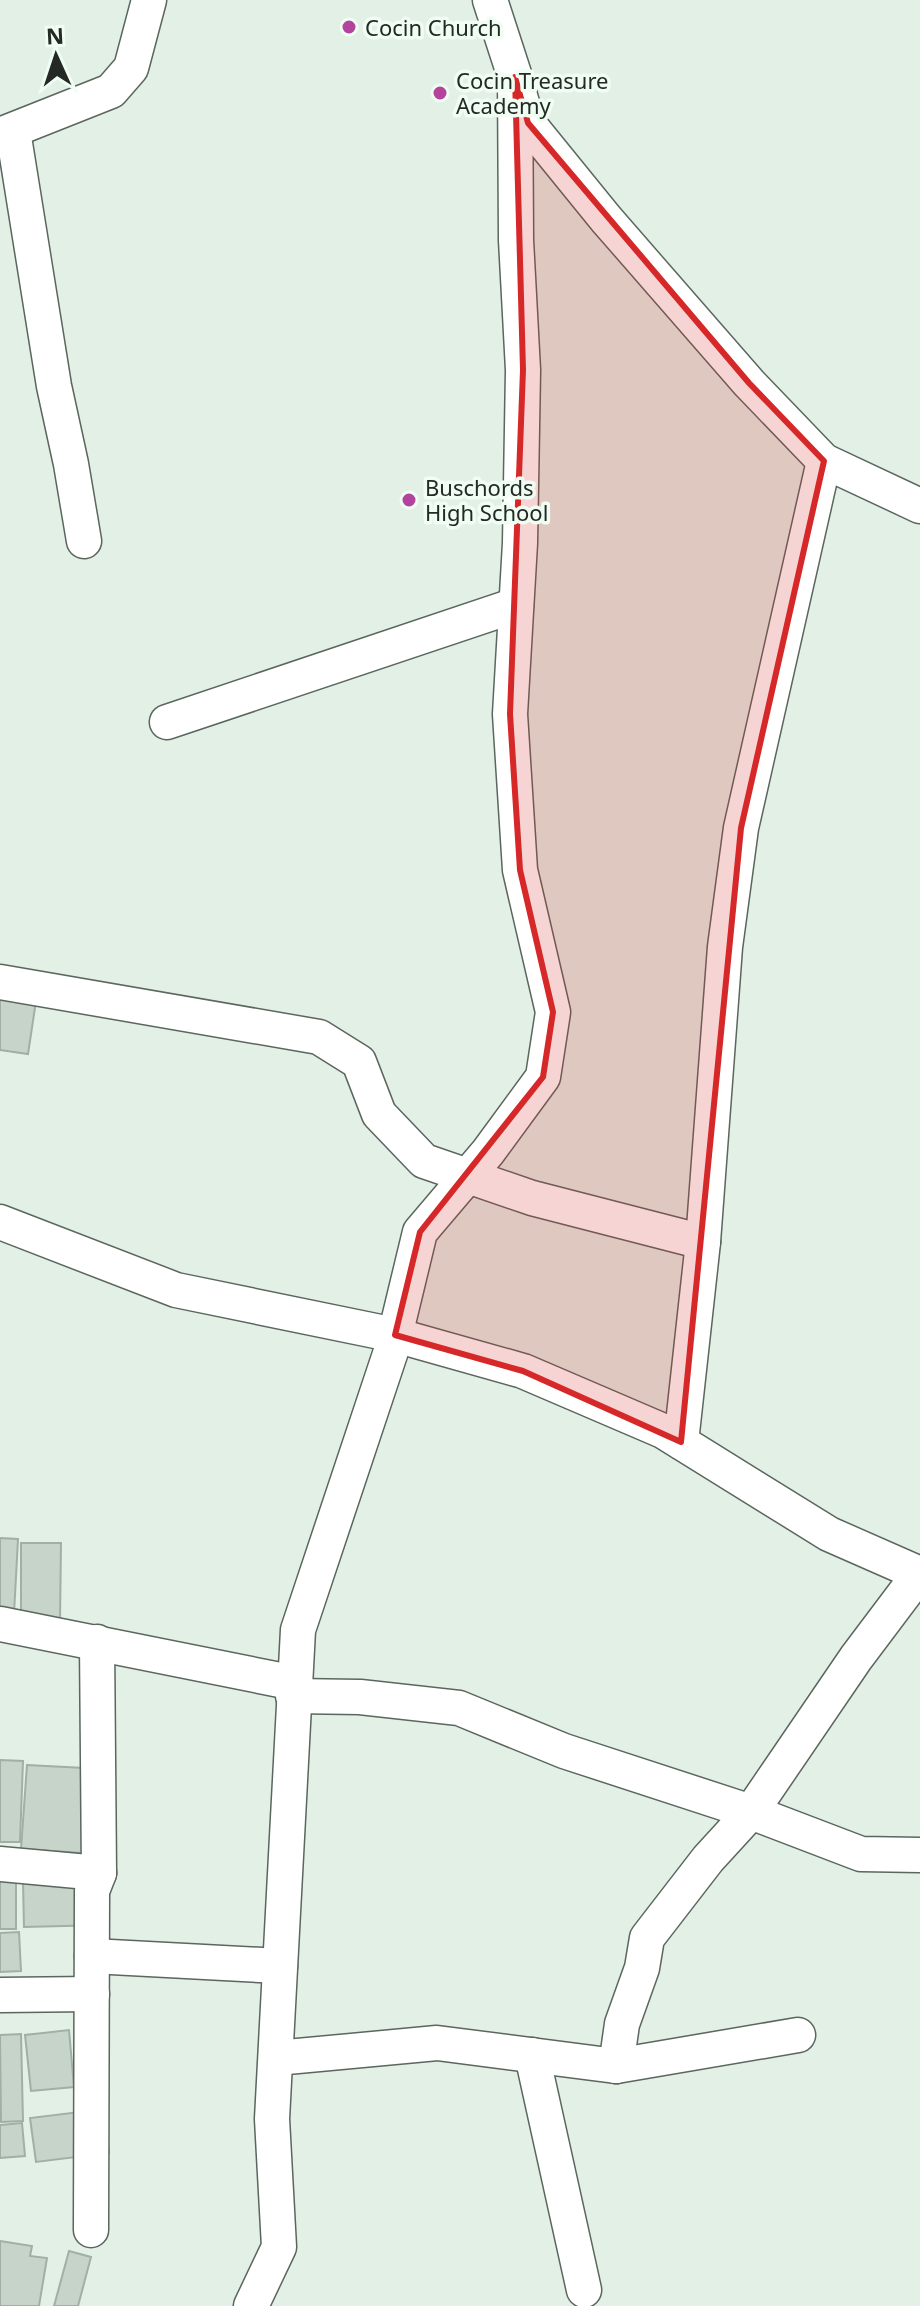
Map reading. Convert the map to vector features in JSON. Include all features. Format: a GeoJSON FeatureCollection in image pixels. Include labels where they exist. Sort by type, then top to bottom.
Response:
{"type":"FeatureCollection","features":[{"type":"Feature","properties":{"kind":"street"},"geometry":{"type":"LineString","coordinates":[[84,541],[7,133],[111,91],[131,68],[149,0]]}},
{"type":"Feature","properties":{"kind":"street"},"geometry":{"type":"LineString","coordinates":[[490,0],[528,123],[606,219],[738,371],[824,461],[920,506]]}},
{"type":"Feature","properties":{"kind":"street"},"geometry":{"type":"LineString","coordinates":[[251,2306],[279,2247],[272,2119],[298,1630],[395,1335],[420,1232],[488,1152],[543,1077],[553,1012],[520,870],[510,714],[520,543],[523,370],[516,240],[515,77]]}},
{"type":"Feature","properties":{"kind":"street"},"geometry":{"type":"LineString","coordinates":[[681,1442],[703,1242],[725,947],[741,828],[824,461]]}},
{"type":"Feature","properties":{"kind":"street"},"geometry":{"type":"LineString","coordinates":[[167,722],[516,605]]}},
{"type":"Feature","properties":{"kind":"street"},"geometry":{"type":"LineString","coordinates":[[0,982],[319,1037],[359,1062],[379,1114],[424,1161],[532,1198],[703,1242]]}},
{"type":"Feature","properties":{"kind":"street"},"geometry":{"type":"LineString","coordinates":[[0,1222],[176,1290],[395,1335],[523,1371],[663,1431],[829,1534],[920,1574],[856,1658],[751,1812],[708,1859],[647,1938],[642,1968],[622,2024],[616,2066]]}},
{"type":"Feature","properties":{"kind":"street"},"geometry":{"type":"LineString","coordinates":[[0,1624],[97,1642],[294,1689],[459,1708],[564,1751],[751,1812],[861,1854],[919,1857]]}},
{"type":"Feature","properties":{"kind":"street"},"geometry":{"type":"LineString","coordinates":[[91,2230],[92,1891],[99,1873],[97,1642]]}},
{"type":"Feature","properties":{"kind":"street"},"geometry":{"type":"LineString","coordinates":[[0,1864],[99,1873]]}},
{"type":"Feature","properties":{"kind":"street"},"geometry":{"type":"LineString","coordinates":[[92,1956],[280,1966]]}},
{"type":"Feature","properties":{"kind":"street"},"geometry":{"type":"LineString","coordinates":[[0,1995],[92,1994]]}},
{"type":"Feature","properties":{"kind":"street"},"geometry":{"type":"LineString","coordinates":[[276,2058],[437,2043],[616,2066],[798,2035]]}},
{"type":"Feature","properties":{"kind":"street"},"geometry":{"type":"LineString","coordinates":[[532,2055],[584,2290]]}},
{"type":"Feature","properties":{"kind":"highlighted area"},"geometry":{"type":"Polygon","coordinates":[[[515,77],[528,123],[749,383],[824,461],[741,828],[681,1442],[523,1371],[395,1335],[420,1232],[543,1077],[553,1012],[520,870],[510,714],[523,370],[515,77]]]}},
{"type":"Feature","properties":{"kind":"building"},"geometry":{"type":"Polygon","coordinates":[[[0,996],[36,1001],[28,1054],[0,1050],[0,996]]]}},
{"type":"Feature","properties":{"kind":"building"},"geometry":{"type":"Polygon","coordinates":[[[0,1538],[18,1539],[14,1614],[0,1614],[0,1538]]]}},
{"type":"Feature","properties":{"kind":"building"},"geometry":{"type":"Polygon","coordinates":[[[21,1543],[61,1543],[60,1623],[21,1622],[21,1543]]]}},
{"type":"Feature","properties":{"kind":"building"},"geometry":{"type":"Polygon","coordinates":[[[0,1760],[23,1761],[20,1842],[0,1842],[0,1760]]]}},
{"type":"Feature","properties":{"kind":"building"},"geometry":{"type":"Polygon","coordinates":[[[27,1765],[104,1769],[98,1854],[21,1849],[27,1765]]]}},
{"type":"Feature","properties":{"kind":"building"},"geometry":{"type":"Polygon","coordinates":[[[0,1880],[16,1880],[16,1929],[0,1929],[0,1880]]]}},
{"type":"Feature","properties":{"kind":"building"},"geometry":{"type":"Polygon","coordinates":[[[78,1881],[104,1925],[24,1927],[23,1882],[78,1881]]]}},
{"type":"Feature","properties":{"kind":"building"},"geometry":{"type":"Polygon","coordinates":[[[19,1932],[21,1971],[0,1972],[0,1933],[19,1932]]]}},
{"type":"Feature","properties":{"kind":"building"},"geometry":{"type":"Polygon","coordinates":[[[69,2030],[74,2087],[31,2091],[25,2035],[69,2030]]]}},
{"type":"Feature","properties":{"kind":"building"},"geometry":{"type":"Polygon","coordinates":[[[21,2034],[23,2121],[1,2122],[0,2035],[21,2034]]]}},
{"type":"Feature","properties":{"kind":"building"},"geometry":{"type":"Polygon","coordinates":[[[104,2109],[109,2153],[36,2162],[30,2118],[104,2109]]]}},
{"type":"Feature","properties":{"kind":"building"},"geometry":{"type":"Polygon","coordinates":[[[22,2123],[25,2156],[0,2158],[0,2125],[22,2123]]]}},
{"type":"Feature","properties":{"kind":"building"},"geometry":{"type":"Polygon","coordinates":[[[0,2241],[32,2246],[30,2256],[47,2258],[39,2306],[0,2306],[0,2241]]]}},
{"type":"Feature","properties":{"kind":"building"},"geometry":{"type":"Polygon","coordinates":[[[69,2251],[91,2257],[78,2306],[54,2306],[69,2251]]]}},
{"type":"Feature","properties":{"kind":"place","name":"Cocin Church"},"geometry":{"type":"Point","coordinates":[349,27]}},
{"type":"Feature","properties":{"kind":"place","name":"Cocin Treasure Academy"},"geometry":{"type":"Point","coordinates":[440,93]}},
{"type":"Feature","properties":{"kind":"place","name":"Buschords High School"},"geometry":{"type":"Point","coordinates":[409,500]}}]}
